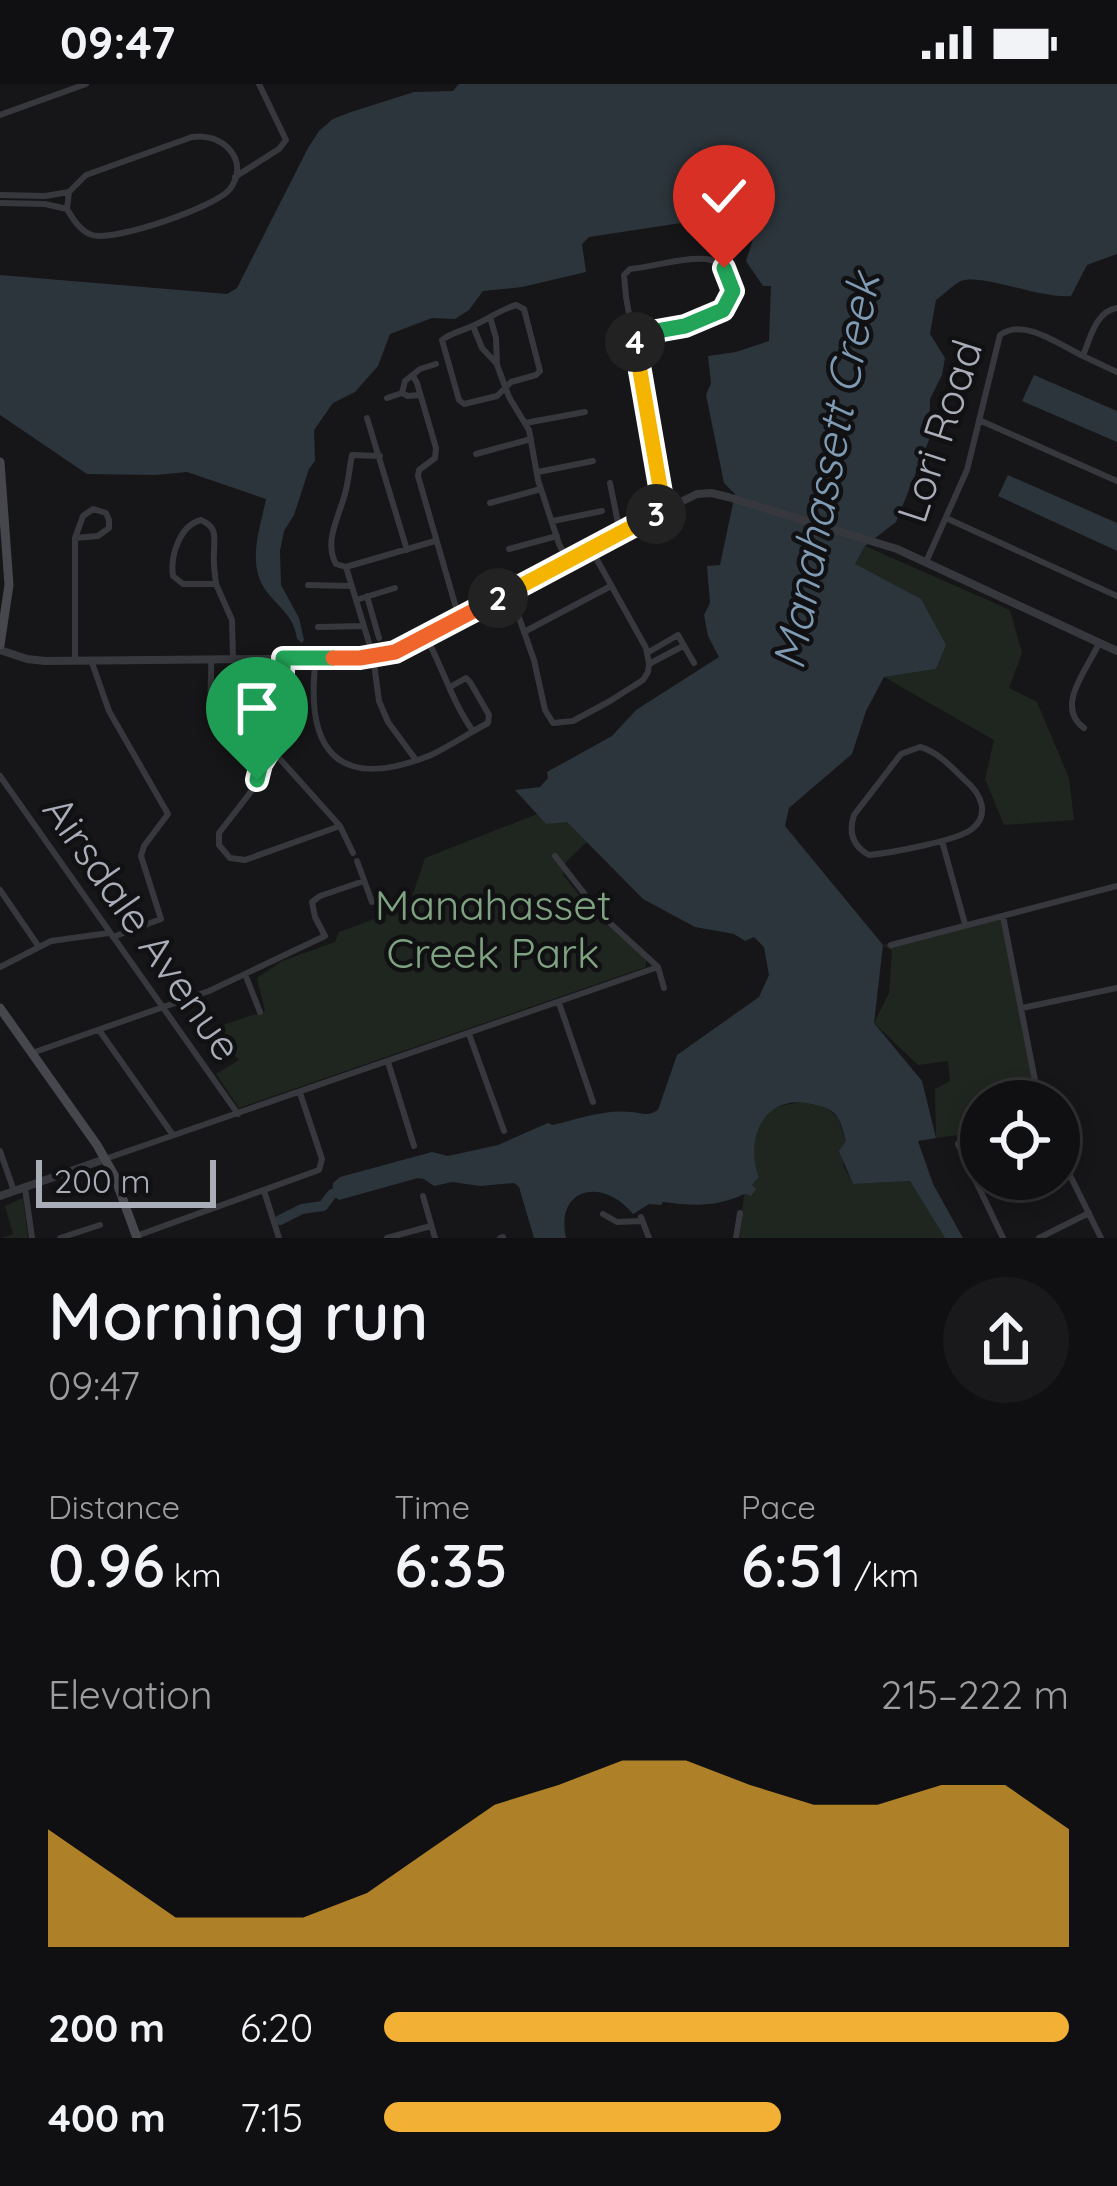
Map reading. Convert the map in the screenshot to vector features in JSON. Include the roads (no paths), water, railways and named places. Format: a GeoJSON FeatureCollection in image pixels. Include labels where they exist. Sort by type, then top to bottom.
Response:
{"type":"FeatureCollection","features":[{"type":"Feature","properties":{"kind":"main road"},"geometry":{"type":"LineString","coordinates":[[0,462],[9,585],[0,648]]}},
{"type":"Feature","properties":{"kind":"main road"},"geometry":{"type":"LineString","coordinates":[[0,1008],[105,1159],[136,1237]]}},
{"type":"Feature","properties":{"kind":"street"},"geometry":{"type":"LineString","coordinates":[[0,115],[86,84]]}},
{"type":"Feature","properties":{"kind":"street"},"geometry":{"type":"LineString","coordinates":[[235,177],[286,140],[259,84]]}},
{"type":"Feature","properties":{"kind":"street"},"geometry":{"type":"LineString","coordinates":[[54,85],[54,95]]}},
{"type":"Feature","properties":{"kind":"street"},"geometry":{"type":"LineString","coordinates":[[200,136],[226,145],[236,163],[235,177],[225,194],[122,235],[93,236],[81,230],[67,209],[69,192],[83,177],[200,136]]}},
{"type":"Feature","properties":{"kind":"street"},"geometry":{"type":"LineString","coordinates":[[0,199],[69,192]]}},
{"type":"Feature","properties":{"kind":"street"},"geometry":{"type":"LineString","coordinates":[[0,199],[67,209]]}},
{"type":"Feature","properties":{"kind":"street"},"geometry":{"type":"LineString","coordinates":[[634,335],[685,326],[718,314],[729,302],[732,286],[724,268],[710,260],[626,272],[623,278],[664,510]]}},
{"type":"Feature","properties":{"kind":"street"},"geometry":{"type":"LineString","coordinates":[[516,305],[524,309],[540,368],[536,375],[512,382],[497,396],[479,402],[459,400],[442,340],[473,326],[516,305]]}},
{"type":"Feature","properties":{"kind":"street"},"geometry":{"type":"LineString","coordinates":[[1083,356],[1101,316],[1117,308]]}},
{"type":"Feature","properties":{"kind":"street"},"geometry":{"type":"LineString","coordinates":[[490,317],[497,364],[531,439],[541,489],[568,561]]}},
{"type":"Feature","properties":{"kind":"street"},"geometry":{"type":"LineString","coordinates":[[473,326],[482,348],[497,364]]}},
{"type":"Feature","properties":{"kind":"street","name":"Lori Road"},"geometry":{"type":"LineString","coordinates":[[926,562],[967,470],[996,342],[1003,331],[1020,328],[1117,372]]}},
{"type":"Feature","properties":{"kind":"street"},"geometry":{"type":"LineString","coordinates":[[402,393],[405,381],[436,364]]}},
{"type":"Feature","properties":{"kind":"street"},"geometry":{"type":"LineString","coordinates":[[412,376],[436,453],[418,476],[459,618]]}},
{"type":"Feature","properties":{"kind":"street"},"geometry":{"type":"LineString","coordinates":[[387,398],[419,395]]}},
{"type":"Feature","properties":{"kind":"street"},"geometry":{"type":"LineString","coordinates":[[525,423],[585,412]]}},
{"type":"Feature","properties":{"kind":"street"},"geometry":{"type":"LineString","coordinates":[[367,418],[407,550]]}},
{"type":"Feature","properties":{"kind":"street"},"geometry":{"type":"LineString","coordinates":[[980,420],[1117,482]]}},
{"type":"Feature","properties":{"kind":"street"},"geometry":{"type":"LineString","coordinates":[[476,454],[531,439]]}},
{"type":"Feature","properties":{"kind":"street"},"geometry":{"type":"LineString","coordinates":[[380,456],[355,453],[351,457],[347,489],[335,523],[331,556],[336,564],[346,567],[436,541]]}},
{"type":"Feature","properties":{"kind":"street"},"geometry":{"type":"LineString","coordinates":[[536,472],[593,461]]}},
{"type":"Feature","properties":{"kind":"street"},"geometry":{"type":"LineString","coordinates":[[610,483],[620,533]]}},
{"type":"Feature","properties":{"kind":"street"},"geometry":{"type":"LineString","coordinates":[[490,503],[541,489]]}},
{"type":"Feature","properties":{"kind":"street"},"geometry":{"type":"LineString","coordinates":[[0,648],[27,659],[75,660],[316,658],[395,652],[664,510],[697,494],[711,493],[883,544],[1117,651]]}},
{"type":"Feature","properties":{"kind":"street"},"geometry":{"type":"LineString","coordinates":[[75,538],[103,534],[109,528],[108,516],[102,510],[90,510],[75,538],[75,660]]}},
{"type":"Feature","properties":{"kind":"street"},"geometry":{"type":"LineString","coordinates":[[553,521],[602,511]]}},
{"type":"Feature","properties":{"kind":"street"},"geometry":{"type":"LineString","coordinates":[[946,518],[1117,596]]}},
{"type":"Feature","properties":{"kind":"street"},"geometry":{"type":"LineString","coordinates":[[216,584],[183,584],[173,576],[174,554],[186,527],[196,520],[205,520],[215,531],[216,584],[232,620],[232,658]]}},
{"type":"Feature","properties":{"kind":"street"},"geometry":{"type":"LineString","coordinates":[[509,549],[557,536]]}},
{"type":"Feature","properties":{"kind":"street"},"geometry":{"type":"LineString","coordinates":[[510,592],[534,660],[544,710],[553,723],[573,721],[649,672],[647,653],[591,549]]}},
{"type":"Feature","properties":{"kind":"street"},"geometry":{"type":"LineString","coordinates":[[346,567],[373,656],[382,711],[416,760]]}},
{"type":"Feature","properties":{"kind":"street"},"geometry":{"type":"LineString","coordinates":[[308,586],[351,586]]}},
{"type":"Feature","properties":{"kind":"street"},"geometry":{"type":"LineString","coordinates":[[524,632],[612,586]]}},
{"type":"Feature","properties":{"kind":"street"},"geometry":{"type":"LineString","coordinates":[[356,600],[394,588]]}},
{"type":"Feature","properties":{"kind":"street"},"geometry":{"type":"LineString","coordinates":[[367,596],[379,638]]}},
{"type":"Feature","properties":{"kind":"street"},"geometry":{"type":"LineString","coordinates":[[318,627],[363,626]]}},
{"type":"Feature","properties":{"kind":"street"},"geometry":{"type":"LineString","coordinates":[[647,653],[678,635],[694,663]]}},
{"type":"Feature","properties":{"kind":"street"},"geometry":{"type":"LineString","coordinates":[[426,637],[473,731]]}},
{"type":"Feature","properties":{"kind":"street"},"geometry":{"type":"LineString","coordinates":[[1084,728],[1071,714],[1072,698],[1100,643]]}},
{"type":"Feature","properties":{"kind":"street"},"geometry":{"type":"LineString","coordinates":[[649,664],[684,645]]}},
{"type":"Feature","properties":{"kind":"street"},"geometry":{"type":"LineString","coordinates":[[283,658],[284,724],[253,789],[219,833],[219,845],[233,860],[245,860],[340,826]]}},
{"type":"Feature","properties":{"kind":"street"},"geometry":{"type":"LineString","coordinates":[[316,658],[314,707],[321,737],[332,756],[360,769],[416,760],[489,722],[482,698],[466,678],[450,687]]}},
{"type":"Feature","properties":{"kind":"street"},"geometry":{"type":"LineString","coordinates":[[211,659],[214,728],[224,742],[234,746]]}},
{"type":"Feature","properties":{"kind":"street"},"geometry":{"type":"LineString","coordinates":[[0,968],[57,940],[112,935],[161,919],[141,856],[143,846],[168,814],[109,711],[91,660]]}},
{"type":"Feature","properties":{"kind":"street"},"geometry":{"type":"LineString","coordinates":[[920,747],[934,753],[981,800],[977,825],[942,839],[873,855],[852,838],[856,812],[893,762],[909,749],[920,747]]}},
{"type":"Feature","properties":{"kind":"street"},"geometry":{"type":"LineString","coordinates":[[271,749],[340,826],[372,902]]}},
{"type":"Feature","properties":{"kind":"street","name":"Airsdale Avenue"},"geometry":{"type":"LineString","coordinates":[[0,776],[238,1114]]}},
{"type":"Feature","properties":{"kind":"street"},"geometry":{"type":"LineString","coordinates":[[942,839],[965,924]]}},
{"type":"Feature","properties":{"kind":"street"},"geometry":{"type":"LineString","coordinates":[[555,856],[601,915],[658,967],[664,988]]}},
{"type":"Feature","properties":{"kind":"street"},"geometry":{"type":"LineString","coordinates":[[32,1053],[163,1007],[317,942],[325,936],[312,902],[364,880]]}},
{"type":"Feature","properties":{"kind":"street"},"geometry":{"type":"LineString","coordinates":[[891,945],[1117,886]]}},
{"type":"Feature","properties":{"kind":"street"},"geometry":{"type":"LineString","coordinates":[[0,890],[39,947]]}},
{"type":"Feature","properties":{"kind":"street"},"geometry":{"type":"LineString","coordinates":[[1003,915],[1035,1080]]}},
{"type":"Feature","properties":{"kind":"street"},"geometry":{"type":"LineString","coordinates":[[0,1196],[658,967]]}},
{"type":"Feature","properties":{"kind":"street"},"geometry":{"type":"LineString","coordinates":[[245,974],[260,1012]]}},
{"type":"Feature","properties":{"kind":"street"},"geometry":{"type":"LineString","coordinates":[[1022,1008],[1117,988]]}},
{"type":"Feature","properties":{"kind":"street"},"geometry":{"type":"LineString","coordinates":[[559,1003],[593,1102]]}},
{"type":"Feature","properties":{"kind":"street"},"geometry":{"type":"LineString","coordinates":[[0,1031],[11,1023]]}},
{"type":"Feature","properties":{"kind":"street"},"geometry":{"type":"LineString","coordinates":[[99,1029],[172,1135]]}},
{"type":"Feature","properties":{"kind":"street"},"geometry":{"type":"LineString","coordinates":[[469,1034],[504,1131]]}},
{"type":"Feature","properties":{"kind":"street"},"geometry":{"type":"LineString","coordinates":[[388,1062],[414,1146]]}},
{"type":"Feature","properties":{"kind":"street"},"geometry":{"type":"LineString","coordinates":[[136,1237],[316,1173],[322,1159],[300,1093]]}},
{"type":"Feature","properties":{"kind":"street"},"geometry":{"type":"LineString","coordinates":[[0,1151],[19,1189],[32,1238]]}},
{"type":"Feature","properties":{"kind":"street"},"geometry":{"type":"LineString","coordinates":[[264,1191],[279,1238]]}},
{"type":"Feature","properties":{"kind":"street"},"geometry":{"type":"LineString","coordinates":[[1080,1195],[1101,1238]]}},
{"type":"Feature","properties":{"kind":"street"},"geometry":{"type":"LineString","coordinates":[[423,1196],[435,1238]]}},
{"type":"Feature","properties":{"kind":"street"},"geometry":{"type":"LineString","coordinates":[[985,1200],[1003,1238]]}},
{"type":"Feature","properties":{"kind":"street"},"geometry":{"type":"LineString","coordinates":[[736,1238],[740,1213]]}},
{"type":"Feature","properties":{"kind":"street"},"geometry":{"type":"LineString","coordinates":[[1039,1238],[1089,1213]]}},
{"type":"Feature","properties":{"kind":"street"},"geometry":{"type":"LineString","coordinates":[[603,1214],[617,1222],[641,1219],[649,1238]]}},
{"type":"Feature","properties":{"kind":"street"},"geometry":{"type":"LineString","coordinates":[[60,1238],[100,1226]]}},
{"type":"Feature","properties":{"kind":"street"},"geometry":{"type":"LineString","coordinates":[[386,1238],[431,1226]]}},
{"type":"Feature","properties":{"kind":"water"},"geometry":{"type":"Polygon","coordinates":[[[459,84],[1117,84],[1117,254],[1087,265],[1071,296],[970,279],[936,300],[930,334],[945,358],[930,399],[929,440],[896,522],[865,546],[855,564],[921,599],[946,645],[936,669],[884,677],[852,754],[789,808],[785,826],[883,945],[874,1023],[922,1081],[936,1138],[918,1141],[933,1184],[963,1238],[945,1238],[910,1181],[853,1184],[839,1151],[846,1141],[836,1115],[821,1106],[795,1102],[770,1112],[756,1134],[759,1177],[751,1196],[705,1204],[649,1204],[633,1214],[608,1195],[584,1193],[568,1208],[566,1238],[534,1238],[514,1183],[434,1186],[418,1178],[339,1200],[332,1194],[333,1183],[340,1177],[432,1152],[448,1156],[498,1145],[548,1123],[601,1113],[658,1110],[677,1055],[759,997],[769,975],[764,947],[754,937],[745,941],[734,934],[695,927],[643,899],[567,822],[546,824],[515,790],[540,787],[547,772],[612,736],[636,710],[719,657],[704,615],[710,603],[707,566],[720,565],[735,494],[724,483],[706,395],[711,383],[708,356],[769,341],[771,286],[763,286],[746,261],[754,236],[714,218],[589,237],[582,244],[586,272],[483,291],[455,319],[432,318],[390,334],[378,366],[355,392],[333,403],[314,430],[315,461],[284,531],[281,585],[299,618],[302,643],[257,570],[256,547],[266,499],[187,472],[87,474],[0,415],[0,275],[227,294],[237,288],[319,131],[351,112],[414,92],[453,91],[459,84]]]}},
{"type":"Feature","properties":{"kind":"water"},"geometry":{"type":"Polygon","coordinates":[[[1034,375],[1117,411],[1117,442],[1022,401],[1034,375]]]}},
{"type":"Feature","properties":{"kind":"water"},"geometry":{"type":"Polygon","coordinates":[[[1008,475],[1117,523],[1117,551],[998,496],[1008,475]]]}},
{"type":"Feature","properties":{"kind":"waterway","name":"Manahassett Creek"},"geometry":{"type":"LineString","coordinates":[[280,1220],[302,1209],[323,1206],[332,1194],[346,1190]]}},
{"type":"Feature","properties":{"kind":"park label","name":"Manahasset Creek Park"},"geometry":{"type":"Point","coordinates":[493,928]}}]}
